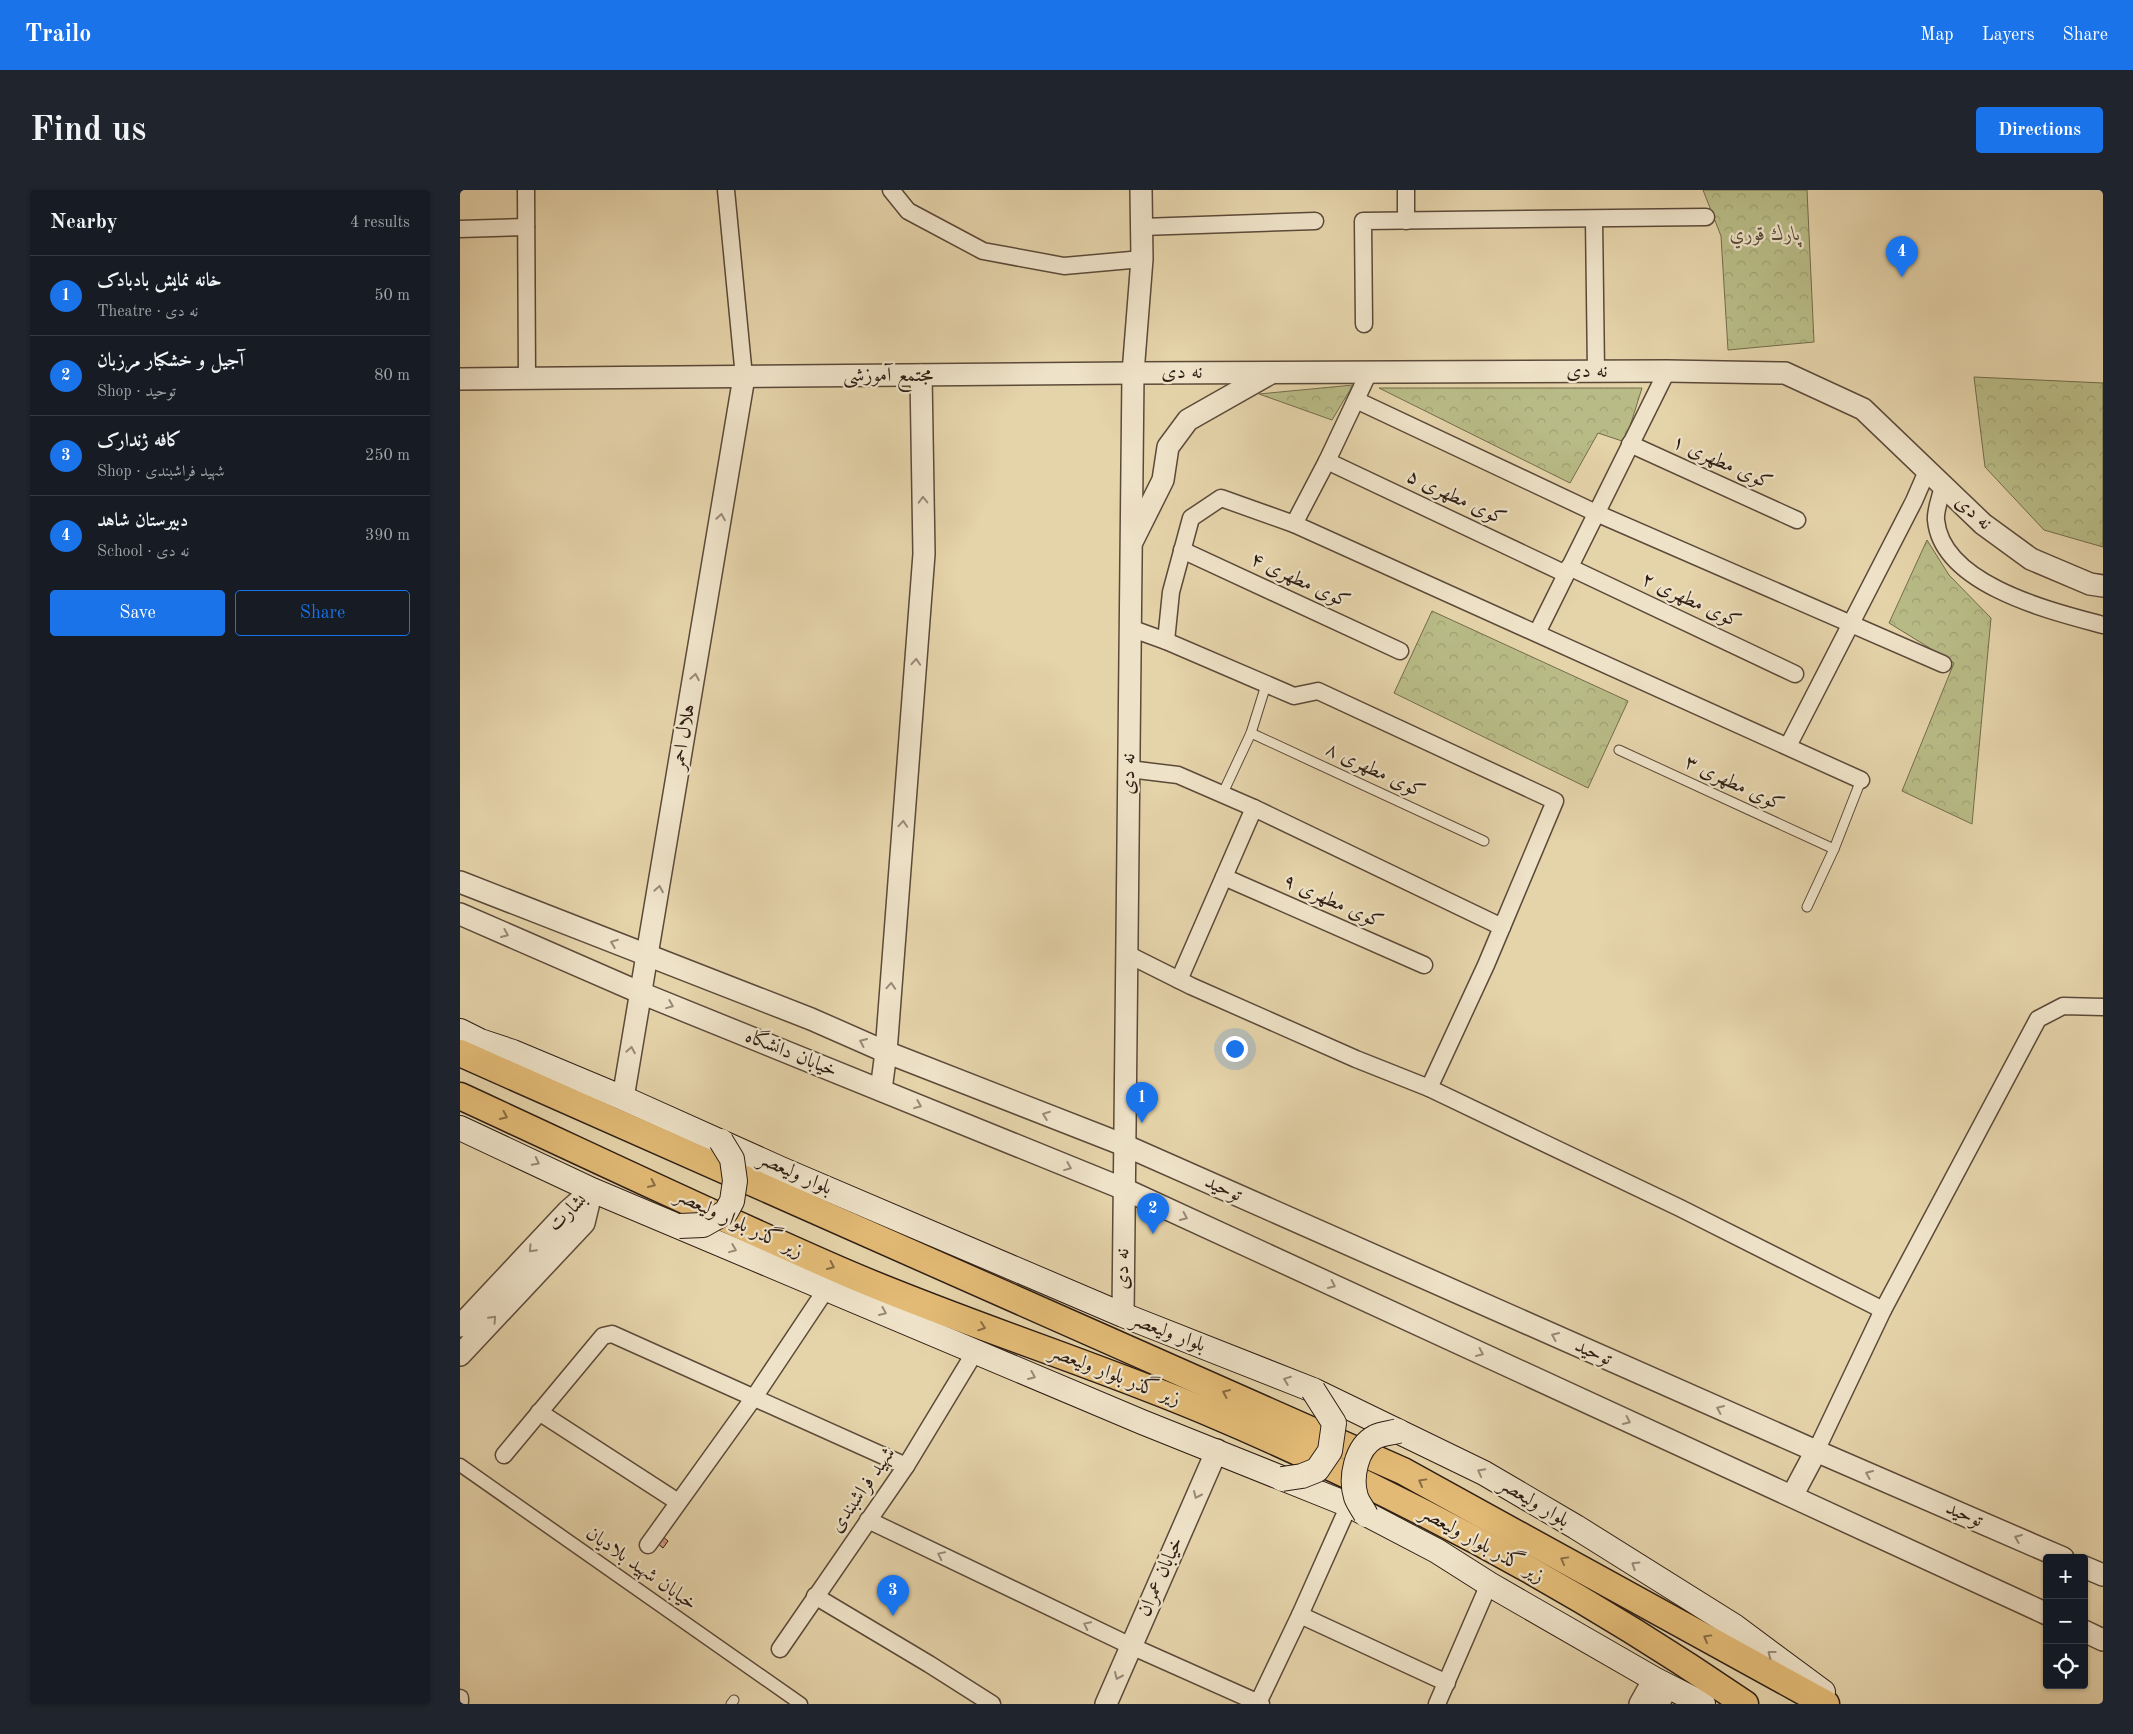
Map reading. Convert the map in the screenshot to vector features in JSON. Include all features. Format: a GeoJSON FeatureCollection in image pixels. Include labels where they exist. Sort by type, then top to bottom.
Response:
{"type":"FeatureCollection","features":[{"type":"Feature","properties":{"kind":"main road","name":"بلوار ولیعصر"},"geometry":{"type":"LineString","coordinates":[[460,1031],[480,1041],[513,1052],[623,1098],[1123,1315],[1313,1390],[1484,1473],[1618,1553],[1734,1626],[1838,1704]]}},
{"type":"Feature","properties":{"kind":"main road","name":"بلوار ولیعصر"},"geometry":{"type":"LineString","coordinates":[[460,1053],[1403,1471],[1826,1704]]}},
{"type":"Feature","properties":{"kind":"main road","name":"زیر گذر بلوار ولیعصر"},"geometry":{"type":"LineString","coordinates":[[460,1096],[845,1272],[1202,1410],[1365,1482],[1510,1559],[1676,1656],[1745,1704]]}},
{"type":"Feature","properties":{"kind":"main road"},"geometry":{"type":"LineString","coordinates":[[460,1128],[592,1190],[1142,1422],[1217,1450],[1357,1510],[1437,1551],[1660,1690],[1703,1704]]}},
{"type":"Feature","properties":{"kind":"main road"},"geometry":{"type":"LineString","coordinates":[[679,1226],[704,1225],[726,1212],[732,1201],[735,1181],[732,1159],[721,1141]]}},
{"type":"Feature","properties":{"kind":"main road"},"geometry":{"type":"LineString","coordinates":[[1282,1479],[1302,1476],[1317,1470],[1330,1451],[1334,1423],[1313,1390]]}},
{"type":"Feature","properties":{"kind":"main road"},"geometry":{"type":"LineString","coordinates":[[1357,1510],[1354,1486],[1357,1461],[1363,1448],[1375,1437],[1398,1431]]}},
{"type":"Feature","properties":{"kind":"street"},"geometry":{"type":"LineString","coordinates":[[526,190],[528,378]]}},
{"type":"Feature","properties":{"kind":"street"},"geometry":{"type":"LineString","coordinates":[[726,190],[744,377]]}},
{"type":"Feature","properties":{"kind":"street"},"geometry":{"type":"LineString","coordinates":[[890,190],[908,211],[983,251],[1064,266],[1142,259]]}},
{"type":"Feature","properties":{"kind":"street"},"geometry":{"type":"LineString","coordinates":[[1133,373],[1142,259],[1141,190]]}},
{"type":"Feature","properties":{"kind":"street"},"geometry":{"type":"LineString","coordinates":[[1406,190],[1406,221]]}},
{"type":"Feature","properties":{"kind":"street"},"geometry":{"type":"LineString","coordinates":[[1364,324],[1363,221],[1706,217]]}},
{"type":"Feature","properties":{"kind":"street"},"geometry":{"type":"LineString","coordinates":[[1594,219],[1596,372]]}},
{"type":"Feature","properties":{"kind":"street"},"geometry":{"type":"LineString","coordinates":[[1142,227],[1315,221]]}},
{"type":"Feature","properties":{"kind":"street"},"geometry":{"type":"LineString","coordinates":[[460,229],[526,227]]}},
{"type":"Feature","properties":{"kind":"street"},"geometry":{"type":"LineString","coordinates":[[1537,633],[1667,371]]}},
{"type":"Feature","properties":{"kind":"street","name":"نه دی"},"geometry":{"type":"LineString","coordinates":[[1123,1315],[1133,373],[1667,371],[1785,373],[1863,409],[1983,524],[2032,559],[2090,584],[2103,586]]}},
{"type":"Feature","properties":{"kind":"street"},"geometry":{"type":"LineString","coordinates":[[1294,524],[1327,461],[1369,372]]}},
{"type":"Feature","properties":{"kind":"street","name":"مجتمع آموزشی"},"geometry":{"type":"LineString","coordinates":[[460,379],[1133,373]]}},
{"type":"Feature","properties":{"kind":"street"},"geometry":{"type":"LineString","coordinates":[[1131,545],[1163,480],[1168,447],[1188,420],[1272,373]]}},
{"type":"Feature","properties":{"kind":"street"},"geometry":{"type":"LineString","coordinates":[[881,1090],[886,1052],[924,554],[921,375]]}},
{"type":"Feature","properties":{"kind":"street","name":"هلال احمر"},"geometry":{"type":"LineString","coordinates":[[623,1098],[744,377]]}},
{"type":"Feature","properties":{"kind":"street"},"geometry":{"type":"LineString","coordinates":[[1356,400],[1596,513],[1943,664]]}},
{"type":"Feature","properties":{"kind":"street","name":"کوی مطهری ۱"},"geometry":{"type":"LineString","coordinates":[[1630,444],[1797,520]]}},
{"type":"Feature","properties":{"kind":"street","name":"کوی مطهری ۵"},"geometry":{"type":"LineString","coordinates":[[1327,461],[1568,570]]}},
{"type":"Feature","properties":{"kind":"street"},"geometry":{"type":"LineString","coordinates":[[1788,746],[1928,471]]}},
{"type":"Feature","properties":{"kind":"street"},"geometry":{"type":"LineString","coordinates":[[1943,486],[1936,518],[1941,541],[1958,563],[2001,591],[2051,611],[2103,625]]}},
{"type":"Feature","properties":{"kind":"street"},"geometry":{"type":"LineString","coordinates":[[1166,641],[1171,592],[1191,518],[1221,498],[1294,524],[1861,780]]}},
{"type":"Feature","properties":{"kind":"street","name":"کوی مطهری ۴"},"geometry":{"type":"LineString","coordinates":[[1182,550],[1400,651]]}},
{"type":"Feature","properties":{"kind":"street","name":"کوی مطهری ۲"},"geometry":{"type":"LineString","coordinates":[[1568,570],[1795,674]]}},
{"type":"Feature","properties":{"kind":"street"},"geometry":{"type":"LineString","coordinates":[[1130,628],[1166,641],[1294,696],[1318,691],[1555,801],[1502,927],[1429,1088]]}},
{"type":"Feature","properties":{"kind":"street"},"geometry":{"type":"LineString","coordinates":[[1129,769],[1178,776],[1254,808],[1502,927]]}},
{"type":"Feature","properties":{"kind":"street"},"geometry":{"type":"LineString","coordinates":[[1179,980],[1254,808]]}},
{"type":"Feature","properties":{"kind":"street","name":"کوی مطهری ۹"},"geometry":{"type":"LineString","coordinates":[[1224,877],[1424,965]]}},
{"type":"Feature","properties":{"kind":"street","name":"خیابان دانشگاه"},"geometry":{"type":"LineString","coordinates":[[460,882],[810,1019],[886,1052],[1124,1145]]}},
{"type":"Feature","properties":{"kind":"street","name":"خیابان دانشگاه"},"geometry":{"type":"LineString","coordinates":[[460,914],[641,993],[1124,1190]]}},
{"type":"Feature","properties":{"kind":"street"},"geometry":{"type":"LineString","coordinates":[[1127,954],[1179,980],[1429,1088],[1680,1208],[1883,1310]]}},
{"type":"Feature","properties":{"kind":"street"},"geometry":{"type":"LineString","coordinates":[[1792,1496],[1816,1451],[1883,1310],[2038,1019],[2063,1006],[2103,1007]]}},
{"type":"Feature","properties":{"kind":"street","name":"توحید"},"geometry":{"type":"LineString","coordinates":[[1124,1145],[2054,1554]]}},
{"type":"Feature","properties":{"kind":"street","name":"بشارت"},"geometry":{"type":"LineString","coordinates":[[460,1326],[568,1211],[592,1190]]}},
{"type":"Feature","properties":{"kind":"street","name":"بشارت"},"geometry":{"type":"LineString","coordinates":[[460,1355],[584,1223],[592,1190]]}},
{"type":"Feature","properties":{"kind":"street","name":"توحید"},"geometry":{"type":"LineString","coordinates":[[1124,1190],[2043,1612]]}},
{"type":"Feature","properties":{"kind":"street"},"geometry":{"type":"LineString","coordinates":[[648,1545],[755,1396],[827,1288]]}},
{"type":"Feature","properties":{"kind":"street"},"geometry":{"type":"LineString","coordinates":[[504,1454],[603,1336],[612,1334],[755,1396],[906,1466]]}},
{"type":"Feature","properties":{"kind":"street","name":"شهید فراشبندی"},"geometry":{"type":"LineString","coordinates":[[780,1649],[814,1596],[906,1466],[975,1352]]}},
{"type":"Feature","properties":{"kind":"street"},"geometry":{"type":"LineString","coordinates":[[539,1412],[678,1502]]}},
{"type":"Feature","properties":{"kind":"street","name":"خیابان عمران"},"geometry":{"type":"LineString","coordinates":[[1106,1704],[1217,1450]]}},
{"type":"Feature","properties":{"kind":"street","name":"خیابان شهید بلادیان"},"geometry":{"type":"LineString","coordinates":[[460,1465],[801,1704]]}},
{"type":"Feature","properties":{"kind":"street"},"geometry":{"type":"LineString","coordinates":[[868,1520],[1131,1646],[1259,1703],[1300,1615],[1357,1510]]}},
{"type":"Feature","properties":{"kind":"street"},"geometry":{"type":"LineString","coordinates":[[1437,1704],[1489,1584]]}},
{"type":"Feature","properties":{"kind":"street"},"geometry":{"type":"LineString","coordinates":[[814,1596],[929,1664],[992,1704]]}},
{"type":"Feature","properties":{"kind":"street"},"geometry":{"type":"LineString","coordinates":[[1300,1615],[1447,1683]]}},
{"type":"Feature","properties":{"kind":"street"},"geometry":{"type":"LineString","coordinates":[[1640,1704],[1660,1690]]}},
{"type":"Feature","properties":{"kind":"lane"},"geometry":{"type":"LineString","coordinates":[[1222,795],[1251,733],[1266,685]]}},
{"type":"Feature","properties":{"kind":"lane","name":"کوی مطهری ۸"},"geometry":{"type":"LineString","coordinates":[[1251,733],[1484,841]]}},
{"type":"Feature","properties":{"kind":"lane","name":"کوی مطهری ۳"},"geometry":{"type":"LineString","coordinates":[[1619,750],[1834,849]]}},
{"type":"Feature","properties":{"kind":"lane"},"geometry":{"type":"LineString","coordinates":[[1807,907],[1834,849],[1861,780]]}},
{"type":"Feature","properties":{"kind":"green space","name":"پارك قوري"},"geometry":{"type":"Polygon","coordinates":[[[1703,190],[1807,190],[1814,342],[1728,350],[1721,236],[1703,190]]]}},
{"type":"Feature","properties":{"kind":"green space"},"geometry":{"type":"Polygon","coordinates":[[[1974,377],[2103,383],[2103,547],[2044,530],[1985,467],[1974,377]]]}},
{"type":"Feature","properties":{"kind":"green space"},"geometry":{"type":"Polygon","coordinates":[[[1353,385],[1332,420],[1259,394],[1353,385]]]}},
{"type":"Feature","properties":{"kind":"green space"},"geometry":{"type":"Polygon","coordinates":[[[1379,388],[1642,388],[1625,442],[1598,433],[1570,483],[1379,388]]]}},
{"type":"Feature","properties":{"kind":"green space"},"geometry":{"type":"Polygon","coordinates":[[[1927,540],[1949,575],[1991,618],[1972,824],[1902,791],[1954,663],[1889,623],[1927,540]]]}},
{"type":"Feature","properties":{"kind":"green space"},"geometry":{"type":"Polygon","coordinates":[[[1432,611],[1628,701],[1588,788],[1394,693],[1432,611]]]}},
{"type":"Feature","properties":{"kind":"building"},"geometry":{"type":"Polygon","coordinates":[[[662,1536],[668,1541],[663,1548],[656,1542],[662,1536]]]}},
{"type":"Feature","properties":{"kind":"place","name":"دبیرستان شاهد"},"geometry":{"type":"Point","coordinates":[1902,277]}},
{"type":"Feature","properties":{"kind":"place","name":"خانه نمایش بادبادک"},"geometry":{"type":"Point","coordinates":[1142,1123]}},
{"type":"Feature","properties":{"kind":"place","name":"آجیل و خشکبار مرزبان"},"geometry":{"type":"Point","coordinates":[1153,1234]}},
{"type":"Feature","properties":{"kind":"place","name":"کافه ژندارک"},"geometry":{"type":"Point","coordinates":[893,1616]}}]}
